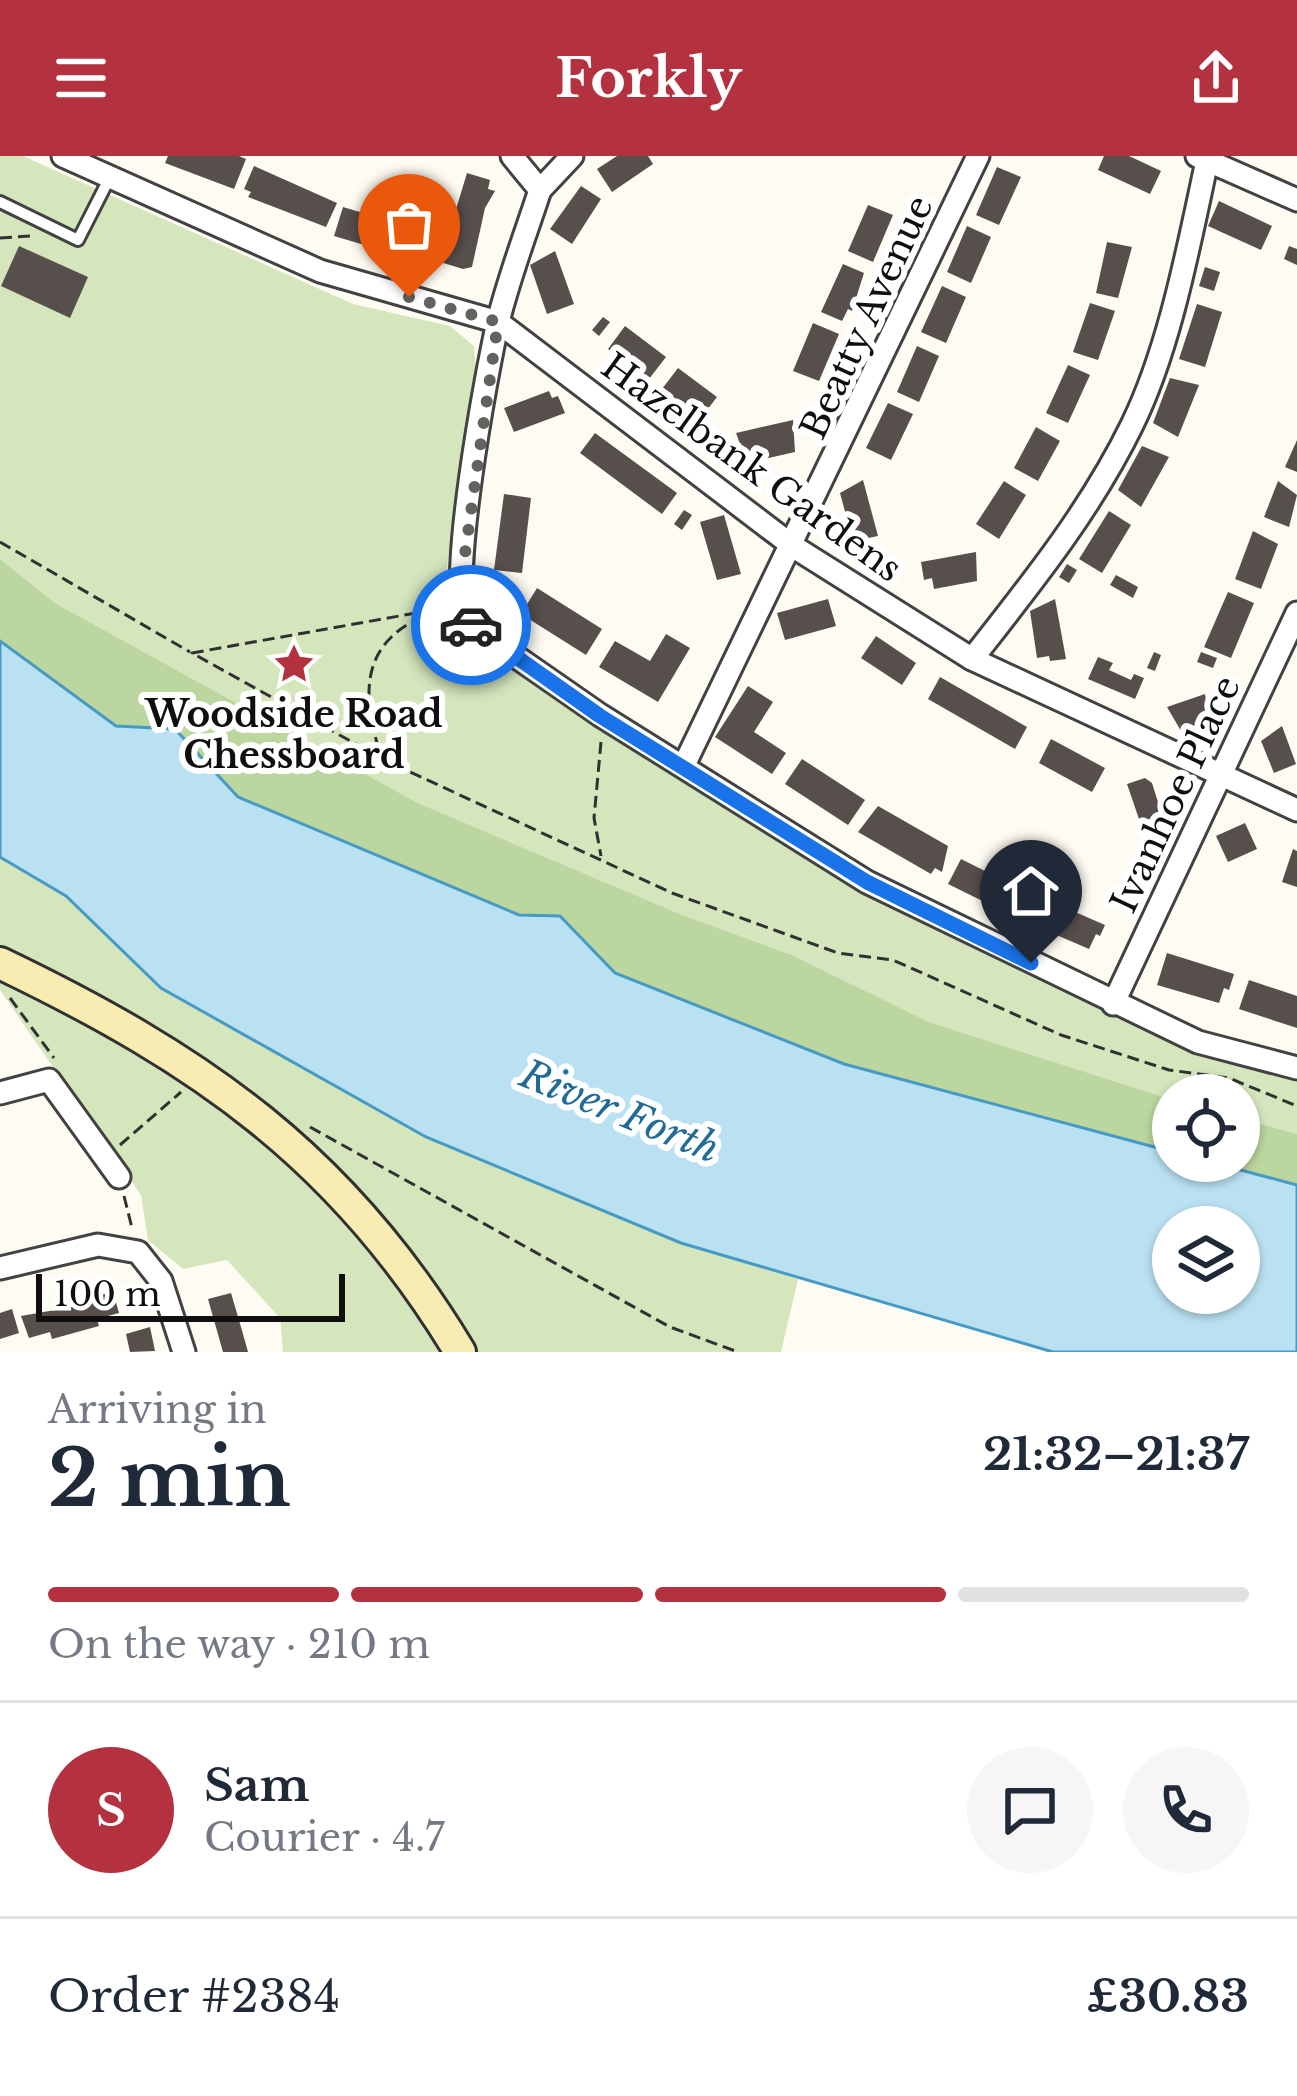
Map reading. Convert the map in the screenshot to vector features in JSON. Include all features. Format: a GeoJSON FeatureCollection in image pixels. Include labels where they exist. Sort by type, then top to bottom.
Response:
{"type":"FeatureCollection","features":[{"type":"Feature","properties":{"kind":"main road"},"geometry":{"type":"LineString","coordinates":[[0,963],[119,1020],[262,1117],[326,1176],[394,1255],[460,1352]]}},
{"type":"Feature","properties":{"kind":"street"},"geometry":{"type":"LineString","coordinates":[[63,156],[320,271],[498,322]]}},
{"type":"Feature","properties":{"kind":"street"},"geometry":{"type":"LineString","coordinates":[[512,156],[540,190]]}},
{"type":"Feature","properties":{"kind":"street"},"geometry":{"type":"LineString","coordinates":[[572,156],[540,190],[498,322],[462,613],[600,716],[867,882],[1198,1042],[1297,1068]]}},
{"type":"Feature","properties":{"kind":"street","name":"Beatty Avenue"},"geometry":{"type":"LineString","coordinates":[[684,765],[794,547],[978,156]]}},
{"type":"Feature","properties":{"kind":"street"},"geometry":{"type":"LineString","coordinates":[[973,659],[1084,513],[1135,421],[1188,250],[1202,158],[1297,200]]}},
{"type":"Feature","properties":{"kind":"street","name":"Hazelbank Gardens"},"geometry":{"type":"LineString","coordinates":[[498,322],[794,547],[973,659],[1297,811]]}},
{"type":"Feature","properties":{"kind":"street","name":"Ivanhoe Place"},"geometry":{"type":"LineString","coordinates":[[1113,1004],[1297,613]]}},
{"type":"Feature","properties":{"kind":"street"},"geometry":{"type":"LineString","coordinates":[[0,1093],[49,1081],[119,1177]]}},
{"type":"Feature","properties":{"kind":"street"},"geometry":{"type":"LineString","coordinates":[[0,1268],[98,1245],[138,1252],[161,1281],[184,1352]]}},
{"type":"Feature","properties":{"kind":"lane"},"geometry":{"type":"LineString","coordinates":[[0,202],[78,239],[110,177]]}},
{"type":"Feature","properties":{"kind":"path"},"geometry":{"type":"LineString","coordinates":[[0,238],[28,237],[46,224]]}},
{"type":"Feature","properties":{"kind":"path"},"geometry":{"type":"LineString","coordinates":[[0,542],[382,759],[672,893],[838,953],[893,960],[1061,1035],[1169,1070],[1228,1078],[1297,1106]]}},
{"type":"Feature","properties":{"kind":"path"},"geometry":{"type":"LineString","coordinates":[[192,653],[462,613]]}},
{"type":"Feature","properties":{"kind":"path"},"geometry":{"type":"LineString","coordinates":[[424,615],[471,653]]}},
{"type":"Feature","properties":{"kind":"path"},"geometry":{"type":"LineString","coordinates":[[382,759],[365,709],[370,667],[406,622],[424,615]]}},
{"type":"Feature","properties":{"kind":"path"},"geometry":{"type":"LineString","coordinates":[[598,733],[603,751],[594,818],[602,861]]}},
{"type":"Feature","properties":{"kind":"path"},"geometry":{"type":"LineString","coordinates":[[104,1156],[183,1090],[198,1070]]}},
{"type":"Feature","properties":{"kind":"path"},"geometry":{"type":"LineString","coordinates":[[262,1117],[298,1120],[670,1327],[738,1352]]}},
{"type":"Feature","properties":{"kind":"path"},"geometry":{"type":"LineString","coordinates":[[119,1177],[138,1252]]}},
{"type":"Feature","properties":{"kind":"green space"},"geometry":{"type":"Polygon","coordinates":[[[0,156],[23,156],[353,304],[450,326],[474,346],[476,370],[443,594],[450,616],[528,675],[870,889],[1297,1074],[1297,1134],[1260,1124],[1260,1074],[1152,1074],[1152,1093],[929,1022],[792,955],[680,914],[418,803],[55,603],[0,559],[0,156]]]}},
{"type":"Feature","properties":{"kind":"green space"},"geometry":{"type":"Polygon","coordinates":[[[0,559],[55,603],[418,803],[680,914],[792,955],[929,1022],[1152,1093],[1152,1146],[844,1064],[615,973],[560,916],[519,915],[238,797],[175,729],[116,726],[0,641],[0,559]]]}},
{"type":"Feature","properties":{"kind":"green space"},"geometry":{"type":"Polygon","coordinates":[[[0,857],[66,896],[161,988],[426,1137],[681,1243],[798,1279],[781,1352],[283,1352],[280,1318],[227,1260],[183,1269],[148,1240],[141,1195],[0,990],[0,857]]]}},
{"type":"Feature","properties":{"kind":"green space"},"geometry":{"type":"Polygon","coordinates":[[[1260,1124],[1297,1134],[1297,1185],[1260,1175],[1260,1124]]]}},
{"type":"Feature","properties":{"kind":"water","name":"River Forth"},"geometry":{"type":"Polygon","coordinates":[[[0,641],[116,726],[175,729],[238,797],[519,915],[560,916],[615,973],[844,1064],[1152,1146],[1152,1182],[1260,1182],[1260,1175],[1297,1185],[1297,1352],[1053,1352],[681,1243],[426,1137],[161,988],[66,896],[0,857],[0,641]]]}},
{"type":"Feature","properties":{"kind":"building"},"geometry":{"type":"Polygon","coordinates":[[[168,156],[246,159],[234,189],[165,163],[168,156]]]}},
{"type":"Feature","properties":{"kind":"building"},"geometry":{"type":"Polygon","coordinates":[[[617,156],[648,156],[653,164],[612,192],[597,169],[617,156]]]}},
{"type":"Feature","properties":{"kind":"building"},"geometry":{"type":"Polygon","coordinates":[[[1104,156],[1129,156],[1161,171],[1150,194],[1098,170],[1104,156]]]}},
{"type":"Feature","properties":{"kind":"building"},"geometry":{"type":"Polygon","coordinates":[[[254,166],[337,203],[326,227],[248,197],[251,192],[244,189],[254,166]]]}},
{"type":"Feature","properties":{"kind":"building"},"geometry":{"type":"Polygon","coordinates":[[[997,167],[1021,177],[999,225],[976,215],[997,167]]]}},
{"type":"Feature","properties":{"kind":"building"},"geometry":{"type":"Polygon","coordinates":[[[467,173],[490,180],[488,189],[495,191],[485,208],[472,267],[463,269],[440,262],[467,173]]]}},
{"type":"Feature","properties":{"kind":"building"},"geometry":{"type":"Polygon","coordinates":[[[581,186],[601,199],[572,244],[550,229],[581,186]]]}},
{"type":"Feature","properties":{"kind":"building"},"geometry":{"type":"Polygon","coordinates":[[[1219,201],[1272,226],[1261,250],[1208,226],[1219,201]]]}},
{"type":"Feature","properties":{"kind":"building"},"geometry":{"type":"Polygon","coordinates":[[[868,205],[893,215],[873,262],[848,251],[868,205]]]}},
{"type":"Feature","properties":{"kind":"building"},"geometry":{"type":"Polygon","coordinates":[[[343,207],[413,228],[405,257],[334,236],[343,207]]]}},
{"type":"Feature","properties":{"kind":"building"},"geometry":{"type":"Polygon","coordinates":[[[967,226],[991,237],[971,283],[947,272],[967,226]]]}},
{"type":"Feature","properties":{"kind":"building"},"geometry":{"type":"Polygon","coordinates":[[[1107,242],[1132,247],[1118,298],[1096,293],[1107,242]]]}},
{"type":"Feature","properties":{"kind":"building"},"geometry":{"type":"Polygon","coordinates":[[[19,246],[88,277],[70,318],[1,286],[19,246]]]}},
{"type":"Feature","properties":{"kind":"building"},"geometry":{"type":"Polygon","coordinates":[[[1289,246],[1297,249],[1297,265],[1284,259],[1289,246]]]}},
{"type":"Feature","properties":{"kind":"building"},"geometry":{"type":"Polygon","coordinates":[[[555,251],[574,304],[547,314],[530,265],[555,251]]]}},
{"type":"Feature","properties":{"kind":"building"},"geometry":{"type":"Polygon","coordinates":[[[843,264],[864,273],[852,311],[848,309],[842,321],[821,312],[843,264]]]}},
{"type":"Feature","properties":{"kind":"building"},"geometry":{"type":"Polygon","coordinates":[[[1205,267],[1220,272],[1214,291],[1199,286],[1205,267]]]}},
{"type":"Feature","properties":{"kind":"building"},"geometry":{"type":"Polygon","coordinates":[[[942,286],[966,297],[946,343],[921,332],[942,286]]]}},
{"type":"Feature","properties":{"kind":"building"},"geometry":{"type":"Polygon","coordinates":[[[1090,303],[1115,311],[1098,360],[1073,352],[1090,303]]]}},
{"type":"Feature","properties":{"kind":"building"},"geometry":{"type":"Polygon","coordinates":[[[1197,304],[1222,312],[1205,367],[1179,359],[1197,304]]]}},
{"type":"Feature","properties":{"kind":"building"},"geometry":{"type":"Polygon","coordinates":[[[603,317],[610,322],[599,336],[592,330],[603,317]]]}},
{"type":"Feature","properties":{"kind":"building"},"geometry":{"type":"Polygon","coordinates":[[[813,323],[839,334],[819,381],[793,371],[813,323]]]}},
{"type":"Feature","properties":{"kind":"building"},"geometry":{"type":"Polygon","coordinates":[[[625,326],[666,357],[649,379],[608,349],[625,326]]]}},
{"type":"Feature","properties":{"kind":"building"},"geometry":{"type":"Polygon","coordinates":[[[917,346],[939,356],[919,402],[897,392],[917,346]]]}},
{"type":"Feature","properties":{"kind":"building"},"geometry":{"type":"Polygon","coordinates":[[[1068,365],[1090,375],[1068,423],[1046,413],[1068,365]]]}},
{"type":"Feature","properties":{"kind":"building"},"geometry":{"type":"Polygon","coordinates":[[[678,368],[717,397],[701,418],[662,389],[678,368]]]}},
{"type":"Feature","properties":{"kind":"building"},"geometry":{"type":"Polygon","coordinates":[[[1170,378],[1199,385],[1178,437],[1153,423],[1170,378]]]}},
{"type":"Feature","properties":{"kind":"building"},"geometry":{"type":"Polygon","coordinates":[[[549,391],[552,398],[558,396],[565,413],[514,432],[504,408],[549,391]]]}},
{"type":"Feature","properties":{"kind":"building"},"geometry":{"type":"Polygon","coordinates":[[[888,403],[913,414],[891,460],[866,448],[888,403]]]}},
{"type":"Feature","properties":{"kind":"building"},"geometry":{"type":"Polygon","coordinates":[[[793,420],[795,452],[747,463],[736,433],[793,420]]]}},
{"type":"Feature","properties":{"kind":"building"},"geometry":{"type":"Polygon","coordinates":[[[1036,427],[1060,441],[1038,481],[1014,468],[1036,427]]]}},
{"type":"Feature","properties":{"kind":"building"},"geometry":{"type":"Polygon","coordinates":[[[595,433],[677,493],[662,514],[580,453],[595,433]]]}},
{"type":"Feature","properties":{"kind":"building"},"geometry":{"type":"Polygon","coordinates":[[[1297,440],[1297,472],[1285,467],[1297,440]]]}},
{"type":"Feature","properties":{"kind":"building"},"geometry":{"type":"Polygon","coordinates":[[[1142,446],[1169,457],[1141,507],[1118,490],[1142,446]]]}},
{"type":"Feature","properties":{"kind":"building"},"geometry":{"type":"Polygon","coordinates":[[[863,480],[878,536],[853,541],[840,493],[863,480]]]}},
{"type":"Feature","properties":{"kind":"building"},"geometry":{"type":"Polygon","coordinates":[[[1004,481],[1026,495],[999,539],[976,524],[1004,481]]]}},
{"type":"Feature","properties":{"kind":"building"},"geometry":{"type":"Polygon","coordinates":[[[1278,481],[1297,495],[1289,527],[1264,517],[1278,481]]]}},
{"type":"Feature","properties":{"kind":"building"},"geometry":{"type":"Polygon","coordinates":[[[504,494],[531,498],[522,573],[494,570],[504,494]]]}},
{"type":"Feature","properties":{"kind":"building"},"geometry":{"type":"Polygon","coordinates":[[[684,510],[692,515],[682,530],[674,524],[684,510]]]}},
{"type":"Feature","properties":{"kind":"building"},"geometry":{"type":"Polygon","coordinates":[[[1109,511],[1131,525],[1102,573],[1079,559],[1109,511]]]}},
{"type":"Feature","properties":{"kind":"building"},"geometry":{"type":"Polygon","coordinates":[[[724,515],[741,574],[717,580],[700,522],[724,515]]]}},
{"type":"Feature","properties":{"kind":"building"},"geometry":{"type":"Polygon","coordinates":[[[1253,531],[1278,544],[1261,589],[1235,579],[1253,531]]]}},
{"type":"Feature","properties":{"kind":"building"},"geometry":{"type":"Polygon","coordinates":[[[976,552],[977,581],[934,589],[932,578],[924,580],[921,562],[976,552]]]}},
{"type":"Feature","properties":{"kind":"building"},"geometry":{"type":"Polygon","coordinates":[[[1067,564],[1077,570],[1069,583],[1059,577],[1067,564]]]}},
{"type":"Feature","properties":{"kind":"building"},"geometry":{"type":"Polygon","coordinates":[[[1116,575],[1138,587],[1133,598],[1110,585],[1116,575]]]}},
{"type":"Feature","properties":{"kind":"building"},"geometry":{"type":"Polygon","coordinates":[[[537,588],[602,629],[586,655],[521,614],[537,588]]]}},
{"type":"Feature","properties":{"kind":"building"},"geometry":{"type":"Polygon","coordinates":[[[1228,592],[1254,603],[1231,658],[1204,647],[1228,592]]]}},
{"type":"Feature","properties":{"kind":"building"},"geometry":{"type":"Polygon","coordinates":[[[828,599],[836,626],[785,640],[777,613],[828,599]]]}},
{"type":"Feature","properties":{"kind":"building"},"geometry":{"type":"Polygon","coordinates":[[[1055,599],[1066,659],[1050,661],[1049,656],[1037,658],[1030,611],[1055,599]]]}},
{"type":"Feature","properties":{"kind":"building"},"geometry":{"type":"Polygon","coordinates":[[[666,634],[690,648],[658,702],[599,667],[615,641],[650,661],[666,634]]]}},
{"type":"Feature","properties":{"kind":"building"},"geometry":{"type":"Polygon","coordinates":[[[876,636],[916,663],[902,685],[861,658],[876,636]]]}},
{"type":"Feature","properties":{"kind":"building"},"geometry":{"type":"Polygon","coordinates":[[[1154,652],[1161,655],[1155,671],[1147,668],[1154,652]]]}},
{"type":"Feature","properties":{"kind":"building"},"geometry":{"type":"Polygon","coordinates":[[[1201,652],[1217,658],[1213,668],[1197,662],[1201,652]]]}},
{"type":"Feature","properties":{"kind":"building"},"geometry":{"type":"Polygon","coordinates":[[[1098,657],[1113,663],[1109,670],[1131,680],[1134,674],[1144,678],[1135,699],[1088,679],[1098,657]]]}},
{"type":"Feature","properties":{"kind":"building"},"geometry":{"type":"Polygon","coordinates":[[[940,677],[1027,727],[1015,749],[928,699],[940,677]]]}},
{"type":"Feature","properties":{"kind":"building"},"geometry":{"type":"Polygon","coordinates":[[[748,686],[773,702],[754,732],[786,753],[772,774],[715,737],[748,686]]]}},
{"type":"Feature","properties":{"kind":"building"},"geometry":{"type":"Polygon","coordinates":[[[1205,694],[1209,721],[1181,731],[1167,707],[1205,694]]]}},
{"type":"Feature","properties":{"kind":"building"},"geometry":{"type":"Polygon","coordinates":[[[1282,726],[1296,764],[1274,773],[1261,741],[1282,726]]]}},
{"type":"Feature","properties":{"kind":"building"},"geometry":{"type":"Polygon","coordinates":[[[1051,739],[1105,768],[1092,792],[1039,763],[1051,739]]]}},
{"type":"Feature","properties":{"kind":"building"},"geometry":{"type":"Polygon","coordinates":[[[802,759],[865,800],[848,825],[785,784],[802,759]]]}},
{"type":"Feature","properties":{"kind":"building"},"geometry":{"type":"Polygon","coordinates":[[[1145,778],[1152,783],[1162,815],[1140,822],[1127,784],[1145,778]]]}},
{"type":"Feature","properties":{"kind":"building"},"geometry":{"type":"Polygon","coordinates":[[[878,806],[948,846],[942,872],[935,868],[931,874],[858,832],[878,806]]]}},
{"type":"Feature","properties":{"kind":"building"},"geometry":{"type":"Polygon","coordinates":[[[1245,823],[1257,849],[1228,862],[1216,836],[1245,823]]]}},
{"type":"Feature","properties":{"kind":"building"},"geometry":{"type":"Polygon","coordinates":[[[1293,849],[1297,851],[1297,887],[1282,882],[1293,849]]]}},
{"type":"Feature","properties":{"kind":"building"},"geometry":{"type":"Polygon","coordinates":[[[961,859],[1025,891],[1013,916],[948,884],[961,859]]]}},
{"type":"Feature","properties":{"kind":"building"},"geometry":{"type":"Polygon","coordinates":[[[1043,898],[1105,925],[1089,949],[1031,924],[1043,898]]]}},
{"type":"Feature","properties":{"kind":"building"},"geometry":{"type":"Polygon","coordinates":[[[1167,953],[1234,974],[1229,990],[1224,988],[1219,1003],[1157,985],[1167,953]]]}},
{"type":"Feature","properties":{"kind":"building"},"geometry":{"type":"Polygon","coordinates":[[[1249,980],[1297,996],[1297,1028],[1239,1009],[1249,980]]]}},
{"type":"Feature","properties":{"kind":"building"},"geometry":{"type":"Polygon","coordinates":[[[113,1292],[119,1313],[97,1319],[99,1326],[52,1339],[50,1332],[29,1338],[21,1316],[89,1304],[88,1298],[113,1292]]]}},
{"type":"Feature","properties":{"kind":"building"},"geometry":{"type":"Polygon","coordinates":[[[231,1293],[248,1352],[223,1352],[208,1299],[231,1293]]]}},
{"type":"Feature","properties":{"kind":"building"},"geometry":{"type":"Polygon","coordinates":[[[12,1309],[19,1333],[0,1339],[0,1313],[12,1309]]]}},
{"type":"Feature","properties":{"kind":"building"},"geometry":{"type":"Polygon","coordinates":[[[150,1327],[155,1351],[130,1352],[126,1334],[150,1327]]]}},
{"type":"Feature","properties":{"kind":"way so far"},"geometry":{"type":"LineString","coordinates":[[409,297],[498,322],[458,603],[471,625]]}},
{"type":"Feature","properties":{"kind":"place","name":"Woodside Road Chessboard"},"geometry":{"type":"Point","coordinates":[294,664]}},
{"type":"Feature","properties":{"kind":"route"},"geometry":{"type":"LineString","coordinates":[[471,625],[600,716],[867,882],[1031,963]]}}]}
